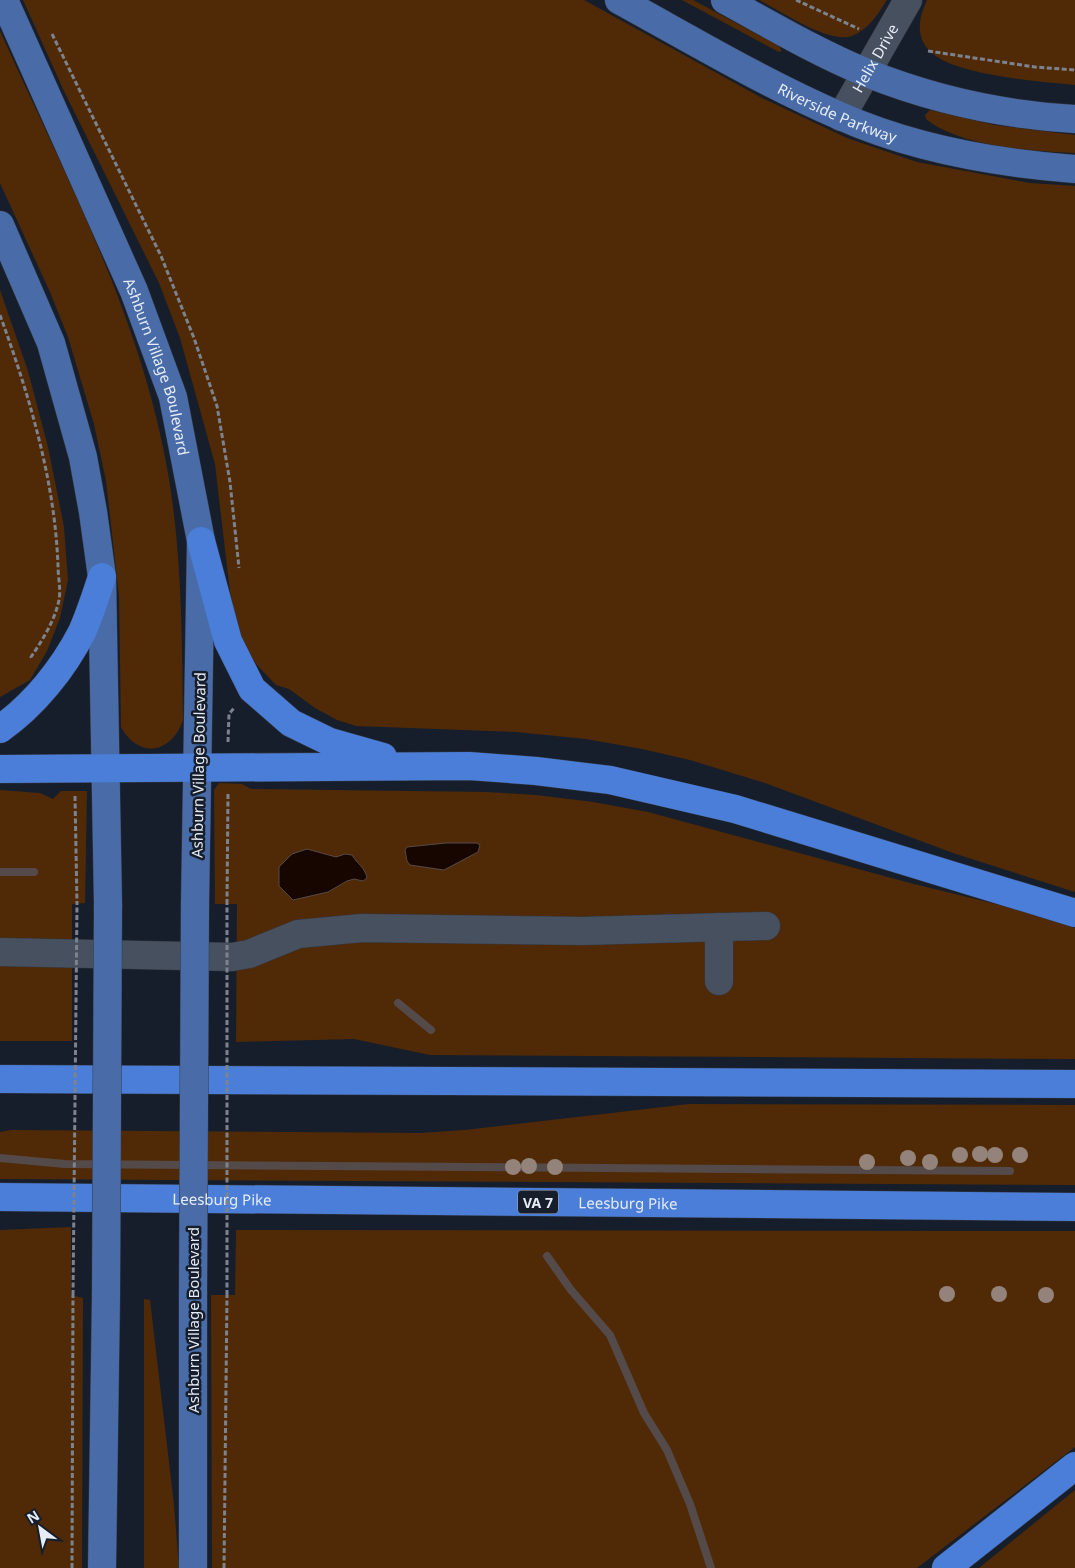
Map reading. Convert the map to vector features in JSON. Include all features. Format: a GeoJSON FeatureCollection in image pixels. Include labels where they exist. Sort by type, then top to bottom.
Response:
{"type":"FeatureCollection","features":[{"type":"Feature","properties":{"kind":"highway"},"geometry":{"type":"LineString","coordinates":[[201,541],[228,641],[252,689],[290,723],[330,742],[411,766]]}},
{"type":"Feature","properties":{"kind":"highway"},"geometry":{"type":"LineString","coordinates":[[0,729],[18,717],[56,674],[82,631],[102,577]]}},
{"type":"Feature","properties":{"kind":"highway"},"geometry":{"type":"LineString","coordinates":[[0,770],[469,766],[536,770],[610,780],[735,809],[1075,913]]}},
{"type":"Feature","properties":{"kind":"highway"},"geometry":{"type":"LineString","coordinates":[[0,1080],[1075,1084]]}},
{"type":"Feature","properties":{"kind":"highway","name":"Leesburg Pike"},"geometry":{"type":"LineString","coordinates":[[0,1197],[1075,1207]]}},
{"type":"Feature","properties":{"kind":"highway"},"geometry":{"type":"LineString","coordinates":[[946,1568],[1075,1466]]}},
{"type":"Feature","properties":{"kind":"main road","name":"Ashburn Village Boulevard"},"geometry":{"type":"LineString","coordinates":[[4,0],[134,291],[170,388],[201,541],[195,904],[193,1568]]}},
{"type":"Feature","properties":{"kind":"main road","name":"Riverside Parkway"},"geometry":{"type":"LineString","coordinates":[[619,0],[766,80],[841,117],[940,149],[1037,166],[1075,170]]}},
{"type":"Feature","properties":{"kind":"main road"},"geometry":{"type":"LineString","coordinates":[[725,0],[867,72],[967,103],[1018,112],[1075,118]]}},
{"type":"Feature","properties":{"kind":"main road"},"geometry":{"type":"LineString","coordinates":[[0,225],[51,343],[67,394],[84,466],[102,577],[108,904],[106,1295],[102,1568]]}},
{"type":"Feature","properties":{"kind":"street","name":"Helix Drive"},"geometry":{"type":"LineString","coordinates":[[841,117],[908,0]]}},
{"type":"Feature","properties":{"kind":"street"},"geometry":{"type":"LineString","coordinates":[[0,952],[232,957],[261,949],[298,934],[354,928],[582,931],[766,926]]}},
{"type":"Feature","properties":{"kind":"street"},"geometry":{"type":"LineString","coordinates":[[719,927],[719,981]]}},
{"type":"Feature","properties":{"kind":"path"},"geometry":{"type":"LineString","coordinates":[[796,0],[861,30]]}},
{"type":"Feature","properties":{"kind":"path"},"geometry":{"type":"LineString","coordinates":[[928,51],[1035,67],[1075,70]]}},
{"type":"Feature","properties":{"kind":"path"},"geometry":{"type":"LineString","coordinates":[[0,315],[24,381],[42,454],[57,537],[59,600],[44,639],[30,658],[56,674]]}},
{"type":"Feature","properties":{"kind":"path"},"geometry":{"type":"LineString","coordinates":[[72,1568],[77,904],[75,769]]}},
{"type":"Feature","properties":{"kind":"path"},"geometry":{"type":"LineString","coordinates":[[224,1568],[227,1295],[227,904]]}},
{"type":"Feature","properties":{"kind":"shaded area"},"geometry":{"type":"Polygon","coordinates":[[[23,0],[584,0],[762,98],[847,138],[917,162],[1030,183],[1075,186],[1075,892],[953,853],[765,783],[690,760],[586,739],[516,732],[356,726],[337,720],[315,708],[289,689],[276,685],[257,665],[242,641],[232,609],[215,464],[180,338],[159,283],[64,91],[23,0]]]}},
{"type":"Feature","properties":{"kind":"shaded area"},"geometry":{"type":"Polygon","coordinates":[[[682,0],[693,0],[779,46],[782,51],[779,52],[682,0]]]}},
{"type":"Feature","properties":{"kind":"shaded area"},"geometry":{"type":"Polygon","coordinates":[[[759,0],[887,0],[863,30],[852,36],[842,37],[818,31],[759,0]]]}},
{"type":"Feature","properties":{"kind":"shaded area"},"geometry":{"type":"Polygon","coordinates":[[[927,0],[1075,0],[1075,85],[999,76],[944,61],[933,54],[925,44],[920,33],[921,18],[927,0]]]}},
{"type":"Feature","properties":{"kind":"shaded area"},"geometry":{"type":"Polygon","coordinates":[[[0,31],[99,250],[141,362],[157,420],[169,479],[177,539],[183,720],[171,740],[155,748],[146,748],[137,744],[128,738],[121,727],[119,595],[106,481],[94,424],[68,337],[50,292],[0,183],[0,31]]]}},
{"type":"Feature","properties":{"kind":"shaded area"},"geometry":{"type":"Polygon","coordinates":[[[930,110],[994,125],[1075,135],[1075,153],[1018,149],[977,142],[958,136],[926,119],[925,115],[930,110]]]}},
{"type":"Feature","properties":{"kind":"shaded area"},"geometry":{"type":"Polygon","coordinates":[[[0,290],[28,371],[48,447],[64,527],[68,580],[60,618],[47,651],[30,680],[0,697],[0,290]]]}},
{"type":"Feature","properties":{"kind":"shaded area"},"geometry":{"type":"Polygon","coordinates":[[[219,783],[242,784],[251,789],[487,792],[536,795],[593,802],[648,812],[910,883],[1008,907],[1075,928],[1075,1059],[430,1055],[354,1039],[236,1042],[237,904],[215,904],[214,790],[219,783]]]}},
{"type":"Feature","properties":{"kind":"shaded area"},"geometry":{"type":"Polygon","coordinates":[[[0,790],[40,793],[53,799],[61,791],[87,791],[85,903],[72,904],[72,1041],[0,1041],[0,790]]]}},
{"type":"Feature","properties":{"kind":"shaded area"},"geometry":{"type":"Polygon","coordinates":[[[446,843],[477,843],[480,845],[478,852],[444,870],[410,865],[407,861],[405,850],[407,847],[446,843]]]}},
{"type":"Feature","properties":{"kind":"shaded area"},"geometry":{"type":"Polygon","coordinates":[[[307,849],[336,857],[345,854],[352,855],[365,871],[367,878],[363,881],[354,879],[347,881],[328,892],[293,900],[279,886],[279,867],[292,854],[307,849]]]}},
{"type":"Feature","properties":{"kind":"shaded area"},"geometry":{"type":"Polygon","coordinates":[[[689,1104],[1075,1105],[1075,1185],[0,1179],[0,1132],[11,1130],[420,1133],[465,1130],[689,1104]]]}},
{"type":"Feature","properties":{"kind":"shaded area"},"geometry":{"type":"Polygon","coordinates":[[[71,1227],[71,1295],[83,1298],[82,1568],[0,1568],[0,1230],[71,1227]]]}},
{"type":"Feature","properties":{"kind":"shaded area"},"geometry":{"type":"Polygon","coordinates":[[[236,1230],[1075,1231],[1075,1447],[917,1568],[212,1568],[211,1295],[235,1295],[236,1230]]]}},
{"type":"Feature","properties":{"kind":"shaded area"},"geometry":{"type":"Polygon","coordinates":[[[144,1299],[150,1300],[174,1505],[179,1568],[144,1568],[144,1299]]]}},
{"type":"Feature","properties":{"kind":"shaded area"},"geometry":{"type":"Polygon","coordinates":[[[1075,1490],[1075,1568],[979,1568],[1075,1490]]]}},
{"type":"Feature","properties":{"kind":"waterway"},"geometry":{"type":"LineString","coordinates":[[0,872],[34,872]]}},
{"type":"Feature","properties":{"kind":"waterway"},"geometry":{"type":"LineString","coordinates":[[398,1003],[431,1030]]}},
{"type":"Feature","properties":{"kind":"waterway"},"geometry":{"type":"LineString","coordinates":[[0,1158],[65,1164],[1010,1171]]}},
{"type":"Feature","properties":{"kind":"waterway"},"geometry":{"type":"LineString","coordinates":[[547,1256],[571,1290],[610,1335],[644,1413],[667,1450],[690,1504],[711,1568]]}}]}
